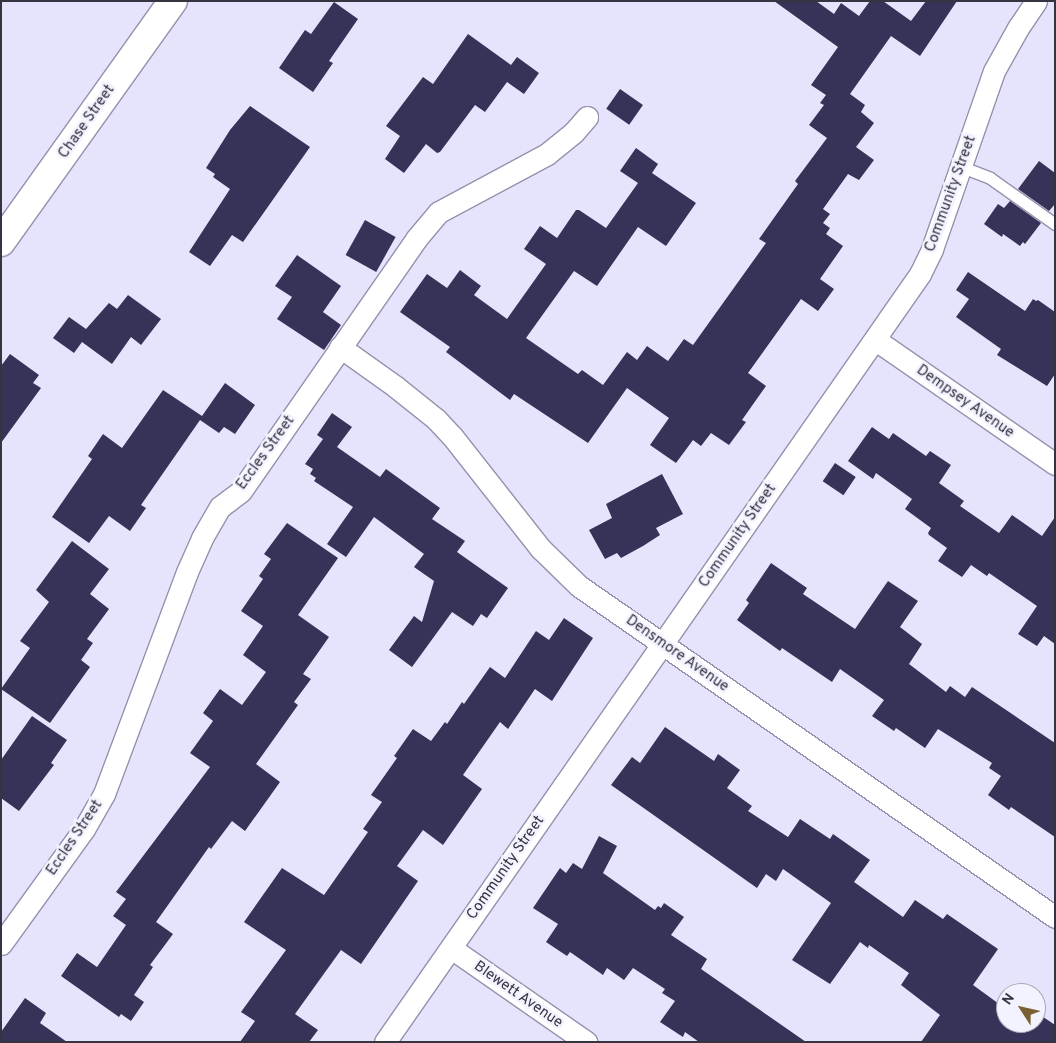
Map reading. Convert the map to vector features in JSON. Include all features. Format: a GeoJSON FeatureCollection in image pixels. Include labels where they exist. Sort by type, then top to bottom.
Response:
{"type":"FeatureCollection","features":[{"type":"Feature","properties":{"kind":"street","name":"Chase Street"},"geometry":{"type":"LineString","coordinates":[[1,242],[173,1]]}},
{"type":"Feature","properties":{"kind":"street","name":"Community Street"},"geometry":{"type":"LineString","coordinates":[[386,1042],[876,340],[920,274],[932,249],[962,167],[994,71],[1018,28],[1036,1]]}},
{"type":"Feature","properties":{"kind":"street","name":"Eccles Street"},"geometry":{"type":"LineString","coordinates":[[1,944],[84,829],[104,794],[187,572],[220,507],[241,491],[416,238],[439,212],[546,154],[574,132],[587,117]]}},
{"type":"Feature","properties":{"kind":"street","name":"Dempsey Avenue"},"geometry":{"type":"LineString","coordinates":[[876,340],[1055,464]]}},
{"type":"Feature","properties":{"kind":"street","name":"Densmore Avenue"},"geometry":{"type":"LineString","coordinates":[[340,347],[396,386],[436,419],[452,436],[526,532],[579,586],[1055,917]]}},
{"type":"Feature","properties":{"kind":"street","name":"Blewett Avenue"},"geometry":{"type":"LineString","coordinates":[[451,948],[586,1042]]}},
{"type":"Feature","properties":{"kind":"lane"},"geometry":{"type":"LineString","coordinates":[[962,167],[990,178],[1055,224]]}},
{"type":"Feature","properties":{"kind":"building"},"geometry":{"type":"Polygon","coordinates":[[[774,1],[816,1],[834,14],[841,3],[859,16],[870,1],[883,1],[911,21],[926,1],[957,1],[920,56],[891,36],[850,94],[865,105],[861,112],[874,123],[856,147],[874,160],[859,180],[848,174],[823,209],[830,214],[823,223],[830,228],[826,234],[843,246],[820,279],[834,289],[818,311],[801,299],[748,373],[766,386],[742,420],[746,422],[729,445],[711,433],[701,446],[693,440],[676,463],[650,445],[669,418],[627,388],[588,443],[514,394],[510,400],[446,352],[450,347],[400,312],[427,274],[447,288],[460,270],[481,286],[474,295],[507,319],[546,264],[524,249],[540,226],[557,238],[576,210],[579,210],[606,228],[638,183],[620,171],[636,148],[658,164],[652,173],[696,203],[666,246],[638,227],[597,286],[574,271],[526,338],[578,374],[582,370],[603,385],[627,352],[637,360],[647,346],[668,361],[684,339],[693,345],[766,243],[759,239],[798,184],[795,181],[827,138],[809,125],[824,105],[820,103],[826,95],[811,85],[838,47],[774,1]]]}},
{"type":"Feature","properties":{"kind":"building"},"geometry":{"type":"Polygon","coordinates":[[[334,2],[358,19],[329,61],[333,63],[313,92],[279,68],[305,30],[311,34],[334,2]]]}},
{"type":"Feature","properties":{"kind":"building"},"geometry":{"type":"Polygon","coordinates":[[[468,34],[511,65],[517,57],[539,73],[524,94],[507,82],[485,112],[475,105],[440,152],[437,153],[426,144],[404,173],[385,159],[400,136],[386,126],[423,77],[433,84],[468,34]]]}},
{"type":"Feature","properties":{"kind":"building"},"geometry":{"type":"Polygon","coordinates":[[[620,89],[643,105],[629,125],[606,109],[620,89]]]}},
{"type":"Feature","properties":{"kind":"building"},"geometry":{"type":"Polygon","coordinates":[[[250,106],[310,147],[243,242],[232,235],[210,266],[189,252],[230,189],[213,177],[215,174],[206,168],[230,130],[250,106]]]}},
{"type":"Feature","properties":{"kind":"building"},"geometry":{"type":"Polygon","coordinates":[[[1039,161],[1055,173],[1055,204],[1049,211],[1018,189],[1039,161]]]}},
{"type":"Feature","properties":{"kind":"building"},"geometry":{"type":"Polygon","coordinates":[[[1010,201],[1041,223],[1025,244],[1023,242],[1020,246],[1003,234],[1002,237],[984,224],[998,204],[1004,208],[1010,201]]]}},
{"type":"Feature","properties":{"kind":"building"},"geometry":{"type":"Polygon","coordinates":[[[365,220],[396,237],[376,272],[346,255],[365,220]]]}},
{"type":"Feature","properties":{"kind":"building"},"geometry":{"type":"Polygon","coordinates":[[[297,255],[341,286],[323,312],[341,325],[324,350],[277,319],[292,297],[275,286],[297,255]]]}},
{"type":"Feature","properties":{"kind":"building"},"geometry":{"type":"Polygon","coordinates":[[[968,272],[1025,311],[1033,299],[1038,300],[1055,312],[1055,374],[1047,386],[997,355],[1001,349],[956,317],[969,299],[956,290],[968,272]]]}},
{"type":"Feature","properties":{"kind":"building"},"geometry":{"type":"Polygon","coordinates":[[[128,295],[161,319],[141,345],[131,337],[112,364],[82,342],[74,353],[53,338],[69,317],[86,329],[109,303],[117,309],[128,295]]]}},
{"type":"Feature","properties":{"kind":"building"},"geometry":{"type":"Polygon","coordinates":[[[10,354],[39,375],[33,383],[41,388],[1,443],[1,366],[10,354]]]}},
{"type":"Feature","properties":{"kind":"building"},"geometry":{"type":"Polygon","coordinates":[[[225,383],[255,405],[235,434],[224,427],[219,433],[200,420],[141,505],[146,508],[130,531],[109,516],[89,543],[52,517],[92,459],[88,456],[103,434],[122,448],[163,390],[202,416],[225,383]]]}},
{"type":"Feature","properties":{"kind":"building"},"geometry":{"type":"Polygon","coordinates":[[[332,413],[352,427],[337,447],[380,477],[386,469],[440,508],[432,519],[465,541],[457,552],[508,588],[487,618],[481,614],[473,626],[452,612],[412,667],[389,650],[414,616],[422,622],[434,581],[414,567],[424,554],[374,517],[346,557],[327,544],[353,507],[314,481],[316,478],[310,474],[313,469],[305,464],[323,439],[317,435],[332,413]]]}},
{"type":"Feature","properties":{"kind":"building"},"geometry":{"type":"Polygon","coordinates":[[[872,427],[889,439],[893,433],[926,456],[930,451],[951,465],[939,483],[964,501],[960,506],[999,533],[1012,515],[1042,536],[1055,517],[1055,644],[1044,636],[1037,646],[1018,634],[1037,606],[989,573],[987,576],[971,565],[962,577],[938,561],[947,548],[929,535],[928,533],[931,528],[905,509],[912,499],[876,473],[873,479],[848,461],[872,427]]]}},
{"type":"Feature","properties":{"kind":"building"},"geometry":{"type":"Polygon","coordinates":[[[835,463],[856,477],[843,495],[823,481],[835,463]]]}},
{"type":"Feature","properties":{"kind":"building"},"geometry":{"type":"Polygon","coordinates":[[[662,474],[683,514],[656,528],[660,535],[643,546],[621,558],[617,553],[605,559],[589,530],[612,518],[606,504],[662,474]]]}},
{"type":"Feature","properties":{"kind":"building"},"geometry":{"type":"Polygon","coordinates":[[[287,523],[338,558],[298,615],[329,637],[303,674],[311,679],[294,702],[298,705],[256,764],[280,782],[245,831],[232,821],[211,849],[209,847],[156,922],[173,934],[150,965],[153,967],[134,995],[144,1002],[131,1021],[121,1014],[119,1017],[61,976],[77,953],[97,967],[126,925],[113,916],[126,899],[116,892],[210,767],[190,753],[213,721],[203,713],[220,689],[242,705],[266,672],[243,655],[263,626],[241,611],[263,579],[259,576],[271,559],[264,554],[287,523]]]}},
{"type":"Feature","properties":{"kind":"building"},"geometry":{"type":"Polygon","coordinates":[[[72,541],[109,569],[90,594],[109,609],[87,639],[93,643],[81,660],[90,667],[50,723],[1,689],[30,648],[20,641],[49,602],[36,590],[72,541]]]}},
{"type":"Feature","properties":{"kind":"building"},"geometry":{"type":"Polygon","coordinates":[[[771,563],[807,588],[803,594],[855,629],[888,581],[918,601],[900,627],[922,644],[909,664],[946,692],[950,686],[965,697],[972,687],[1055,743],[1055,837],[1011,807],[1009,810],[988,795],[1001,776],[989,768],[992,763],[938,729],[925,748],[896,728],[894,731],[872,716],[884,700],[840,669],[832,682],[782,648],[780,651],[737,620],[749,603],[746,600],[771,563]]]}},
{"type":"Feature","properties":{"kind":"building"},"geometry":{"type":"Polygon","coordinates":[[[564,618],[593,638],[552,701],[535,689],[508,729],[500,722],[463,775],[482,789],[443,845],[423,830],[397,866],[418,881],[361,964],[341,950],[295,1014],[318,1030],[309,1042],[240,1042],[255,1021],[241,1012],[286,950],[244,922],[282,868],[324,895],[368,832],[363,829],[382,802],[371,795],[397,758],[394,756],[413,729],[431,741],[445,722],[447,724],[462,702],[464,704],[490,667],[505,678],[536,631],[549,640],[564,618]]]}},
{"type":"Feature","properties":{"kind":"building"},"geometry":{"type":"Polygon","coordinates":[[[32,716],[67,740],[51,763],[54,765],[19,811],[1,798],[1,760],[32,716]]]}},
{"type":"Feature","properties":{"kind":"building"},"geometry":{"type":"Polygon","coordinates":[[[665,727],[714,761],[718,754],[740,770],[727,788],[752,806],[748,811],[788,837],[800,819],[830,839],[833,834],[870,860],[854,882],[903,917],[915,900],[943,919],[947,914],[998,949],[973,985],[996,1002],[996,1033],[1046,1033],[1046,1019],[1055,1025],[1055,1042],[921,1042],[940,1015],[901,985],[909,973],[869,945],[868,948],[860,942],[830,984],[792,960],[831,903],[783,869],[776,881],[766,874],[757,888],[611,785],[632,757],[640,763],[665,727]]]}},
{"type":"Feature","properties":{"kind":"building"},"geometry":{"type":"Polygon","coordinates":[[[599,836],[617,846],[603,873],[655,910],[658,906],[661,908],[664,903],[684,917],[671,935],[707,959],[701,969],[806,1042],[699,1042],[685,1032],[683,1037],[660,1022],[675,1001],[662,993],[665,989],[633,968],[624,980],[607,968],[603,975],[570,952],[567,956],[546,942],[558,924],[533,908],[560,868],[566,873],[573,863],[582,869],[599,836]]]}},
{"type":"Feature","properties":{"kind":"building"},"geometry":{"type":"Polygon","coordinates":[[[25,998],[46,1013],[40,1023],[67,1042],[1,1042],[1,1032],[25,998]]]}}]}
